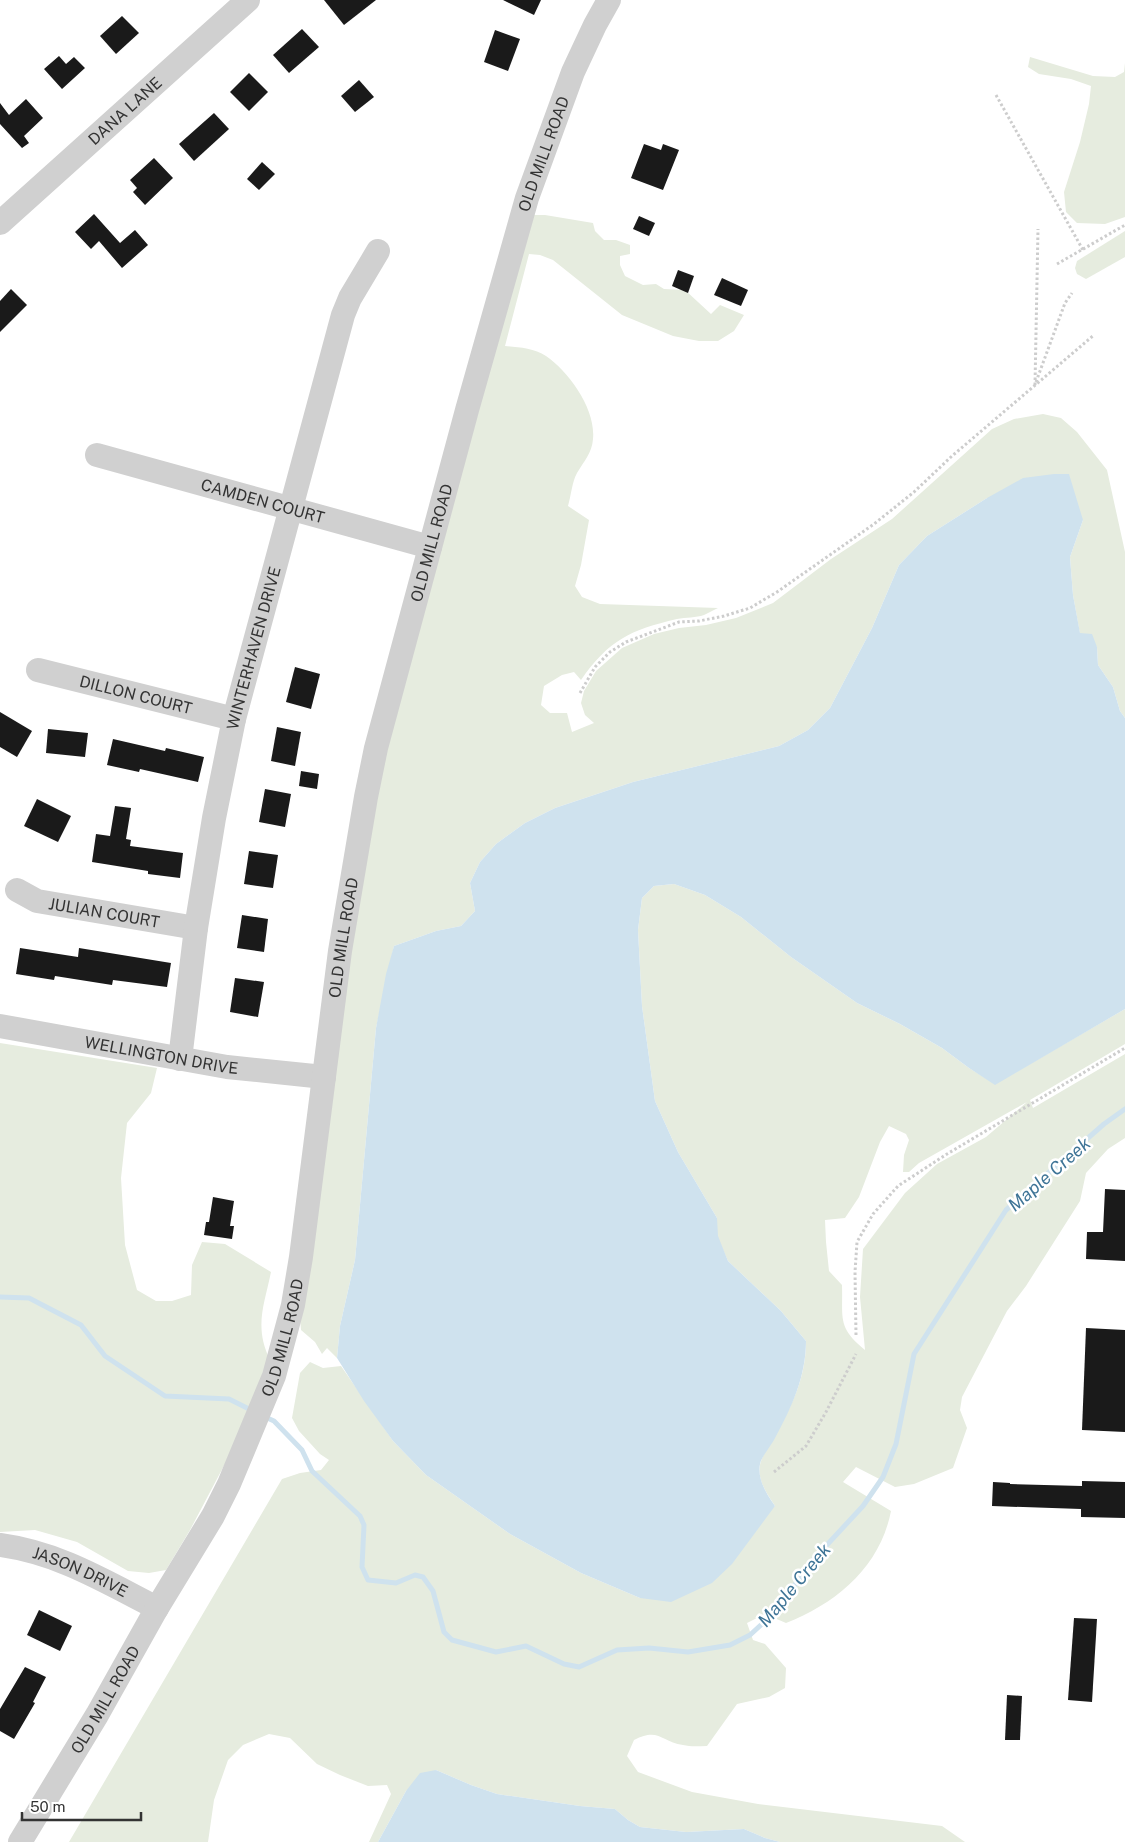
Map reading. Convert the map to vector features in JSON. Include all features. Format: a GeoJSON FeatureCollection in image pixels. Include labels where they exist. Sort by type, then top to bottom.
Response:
{"type":"FeatureCollection","features":[{"type":"Feature","properties":{"kind":"street","name":"DANA LANE"},"geometry":{"type":"LineString","coordinates":[[0,223],[248,0]]}},
{"type":"Feature","properties":{"kind":"street","name":"OLD MILL ROAD"},"geometry":{"type":"LineString","coordinates":[[20,1842],[97,1715],[156,1608],[214,1516],[244,1452],[274,1376],[293,1305],[301,1257],[340,950],[366,797],[388,698],[527,198],[573,72],[609,0]]}},
{"type":"Feature","properties":{"kind":"street","name":"WINTERHAVEN DRIVE"},"geometry":{"type":"LineString","coordinates":[[180,1059],[196,928],[214,818],[234,720],[343,315],[350,298],[378,251]]}},
{"type":"Feature","properties":{"kind":"street","name":"CAMDEN COURT"},"geometry":{"type":"LineString","coordinates":[[97,456],[430,547]]}},
{"type":"Feature","properties":{"kind":"street","name":"DILLON COURT"},"geometry":{"type":"LineString","coordinates":[[38,670],[234,720]]}},
{"type":"Feature","properties":{"kind":"street","name":"JULIAN COURT"},"geometry":{"type":"LineString","coordinates":[[16,890],[37,901],[196,928]]}},
{"type":"Feature","properties":{"kind":"street","name":"WELLINGTON DRIVE"},"geometry":{"type":"LineString","coordinates":[[0,1026],[226,1067],[324,1077]]}},
{"type":"Feature","properties":{"kind":"street","name":"JASON DRIVE"},"geometry":{"type":"LineString","coordinates":[[0,1544],[26,1548],[56,1558],[156,1608]]}},
{"type":"Feature","properties":{"kind":"path"},"geometry":{"type":"LineString","coordinates":[[996,95],[1083,250]]}},
{"type":"Feature","properties":{"kind":"path"},"geometry":{"type":"LineString","coordinates":[[1057,264],[1125,225]]}},
{"type":"Feature","properties":{"kind":"path"},"geometry":{"type":"LineString","coordinates":[[1035,385],[1038,229]]}},
{"type":"Feature","properties":{"kind":"path"},"geometry":{"type":"LineString","coordinates":[[1035,385],[1065,302],[1072,292]]}},
{"type":"Feature","properties":{"kind":"path"},"geometry":{"type":"LineString","coordinates":[[580,693],[595,667],[610,652],[626,642],[679,622],[699,621],[750,608],[777,592],[901,503],[1094,335]]}},
{"type":"Feature","properties":{"kind":"path"},"geometry":{"type":"LineString","coordinates":[[856,1335],[855,1272],[858,1242],[873,1214],[898,1186],[946,1154],[1125,1048]]}},
{"type":"Feature","properties":{"kind":"path"},"geometry":{"type":"LineString","coordinates":[[774,1472],[806,1446],[856,1354]]}},
{"type":"Feature","properties":{"kind":"shaded area"},"geometry":{"type":"Polygon","coordinates":[[[1030,57],[1093,76],[1115,77],[1124,72],[1125,63],[1125,217],[1105,224],[1077,223],[1066,212],[1064,192],[1080,142],[1089,104],[1091,86],[1071,79],[1039,74],[1028,67],[1030,57]]]}},
{"type":"Feature","properties":{"kind":"shaded area"},"geometry":{"type":"Polygon","coordinates":[[[533,215],[545,215],[593,223],[595,231],[604,240],[616,240],[630,245],[630,254],[620,256],[620,265],[625,276],[643,285],[656,284],[664,289],[685,290],[711,314],[720,305],[744,315],[734,331],[718,341],[699,341],[673,336],[622,315],[553,260],[540,255],[529,254],[505,346],[536,351],[555,363],[572,381],[579,392],[586,404],[593,427],[591,449],[575,477],[568,506],[589,520],[581,565],[575,586],[582,597],[600,604],[718,608],[701,616],[661,623],[633,633],[611,646],[601,655],[581,680],[574,672],[562,675],[544,686],[541,705],[550,713],[567,713],[572,732],[594,723],[585,715],[581,703],[584,691],[596,671],[622,648],[654,634],[736,618],[773,603],[831,559],[892,519],[992,429],[1014,419],[1043,414],[1061,418],[1077,432],[1107,470],[1125,552],[1125,718],[1120,711],[1113,687],[1098,665],[1097,647],[1080,634],[1073,595],[1070,557],[1083,520],[987,498],[927,536],[899,565],[872,628],[830,708],[808,730],[779,746],[633,782],[555,808],[525,823],[496,844],[480,862],[470,883],[475,911],[461,926],[436,931],[394,946],[376,1028],[355,1260],[340,1326],[337,1358],[327,1348],[322,1354],[315,1342],[301,1330],[300,1318],[357,894],[389,730],[533,215]]]}},
{"type":"Feature","properties":{"kind":"shaded area"},"geometry":{"type":"Polygon","coordinates":[[[1125,231],[1125,257],[1086,279],[1077,274],[1075,268],[1077,261],[1125,231]]]}},
{"type":"Feature","properties":{"kind":"shaded area"},"geometry":{"type":"Polygon","coordinates":[[[674,884],[705,895],[741,917],[791,957],[857,1003],[900,1024],[942,1048],[995,1084],[1125,1009],[1125,1044],[1030,1100],[1033,1108],[1125,1054],[1125,1138],[1108,1149],[1086,1173],[1080,1201],[1026,1286],[1007,1311],[962,1397],[960,1410],[967,1428],[953,1468],[914,1484],[895,1487],[856,1467],[843,1482],[891,1511],[877,1549],[866,1566],[839,1594],[805,1615],[786,1623],[765,1614],[747,1623],[753,1640],[765,1644],[786,1668],[785,1688],[769,1697],[737,1704],[707,1746],[686,1746],[660,1736],[649,1735],[634,1740],[627,1756],[638,1772],[692,1792],[758,1804],[942,1826],[965,1842],[780,1842],[744,1829],[686,1832],[640,1827],[615,1809],[497,1794],[436,1770],[406,1791],[378,1842],[369,1842],[391,1794],[387,1785],[368,1786],[340,1775],[317,1764],[290,1738],[269,1734],[243,1745],[228,1760],[214,1800],[208,1842],[69,1842],[282,1479],[300,1473],[321,1470],[329,1460],[320,1454],[299,1431],[292,1418],[300,1373],[310,1362],[323,1368],[341,1366],[393,1441],[426,1475],[510,1534],[581,1573],[640,1598],[775,1506],[761,1481],[760,1465],[788,1411],[797,1389],[804,1366],[806,1341],[781,1311],[728,1261],[717,1236],[717,1218],[678,1152],[655,1101],[642,1006],[638,930],[642,898],[654,886],[674,884]],[[1027,1102],[919,1163],[909,1172],[903,1172],[904,1155],[909,1140],[906,1134],[889,1126],[880,1142],[859,1197],[845,1218],[825,1220],[829,1271],[842,1285],[843,1322],[850,1335],[865,1350],[860,1297],[863,1249],[905,1193],[937,1164],[986,1137],[1027,1102]]]}},
{"type":"Feature","properties":{"kind":"shaded area"},"geometry":{"type":"Polygon","coordinates":[[[0,1043],[157,1068],[151,1093],[127,1123],[121,1178],[125,1245],[137,1290],[156,1301],[172,1301],[191,1295],[192,1265],[202,1242],[225,1244],[271,1272],[263,1306],[261,1327],[265,1348],[270,1360],[228,1458],[190,1530],[166,1570],[149,1573],[128,1571],[77,1542],[35,1530],[0,1532],[0,1043]]]}},
{"type":"Feature","properties":{"kind":"water"},"geometry":{"type":"Polygon","coordinates":[[[1069,474],[1083,520],[1070,557],[1073,595],[1080,633],[1092,634],[1097,647],[1098,665],[1113,687],[1120,711],[1125,718],[1125,1009],[995,1085],[942,1048],[900,1024],[857,1003],[791,957],[741,917],[705,895],[674,884],[654,886],[642,898],[638,930],[642,1006],[655,1101],[678,1152],[717,1218],[718,1236],[728,1261],[781,1311],[806,1341],[804,1367],[797,1391],[781,1426],[760,1464],[761,1481],[775,1506],[732,1564],[712,1583],[671,1602],[640,1598],[581,1573],[510,1534],[426,1475],[393,1441],[364,1401],[337,1358],[340,1326],[355,1260],[376,1028],[386,974],[394,946],[436,931],[461,926],[475,911],[470,883],[480,862],[496,844],[525,823],[555,808],[633,782],[779,746],[808,730],[830,708],[872,628],[899,565],[927,536],[987,498],[1023,478],[1069,474]]]}},
{"type":"Feature","properties":{"kind":"water"},"geometry":{"type":"Polygon","coordinates":[[[436,1770],[497,1794],[615,1809],[640,1827],[686,1832],[744,1829],[780,1842],[378,1842],[406,1791],[420,1773],[436,1770]]]}},
{"type":"Feature","properties":{"kind":"building"},"geometry":{"type":"Polygon","coordinates":[[[324,0],[376,0],[344,25],[324,0]]]}},
{"type":"Feature","properties":{"kind":"building"},"geometry":{"type":"Polygon","coordinates":[[[503,0],[541,0],[534,15],[503,0]]]}},
{"type":"Feature","properties":{"kind":"building"},"geometry":{"type":"Polygon","coordinates":[[[122,16],[139,33],[116,54],[100,36],[122,16]]]}},
{"type":"Feature","properties":{"kind":"building"},"geometry":{"type":"Polygon","coordinates":[[[302,29],[319,47],[289,73],[273,55],[302,29]]]}},
{"type":"Feature","properties":{"kind":"building"},"geometry":{"type":"Polygon","coordinates":[[[495,30],[520,39],[508,71],[484,62],[495,30]]]}},
{"type":"Feature","properties":{"kind":"building"},"geometry":{"type":"Polygon","coordinates":[[[59,56],[66,64],[74,57],[85,68],[62,89],[44,69],[59,56]]]}},
{"type":"Feature","properties":{"kind":"building"},"geometry":{"type":"Polygon","coordinates":[[[249,73],[268,92],[249,111],[230,92],[249,73]]]}},
{"type":"Feature","properties":{"kind":"building"},"geometry":{"type":"Polygon","coordinates":[[[359,80],[374,97],[355,112],[341,96],[359,80]]]}},
{"type":"Feature","properties":{"kind":"building"},"geometry":{"type":"Polygon","coordinates":[[[26,99],[43,118],[24,136],[29,143],[22,148],[0,124],[0,103],[9,115],[26,99]]]}},
{"type":"Feature","properties":{"kind":"building"},"geometry":{"type":"Polygon","coordinates":[[[214,113],[229,129],[194,161],[179,144],[214,113]]]}},
{"type":"Feature","properties":{"kind":"building"},"geometry":{"type":"Polygon","coordinates":[[[644,144],[661,150],[663,144],[679,150],[663,190],[631,178],[644,144]]]}},
{"type":"Feature","properties":{"kind":"building"},"geometry":{"type":"Polygon","coordinates":[[[154,158],[173,178],[145,205],[133,192],[137,188],[130,180],[154,158]]]}},
{"type":"Feature","properties":{"kind":"building"},"geometry":{"type":"Polygon","coordinates":[[[262,162],[275,174],[259,190],[247,179],[262,162]]]}},
{"type":"Feature","properties":{"kind":"building"},"geometry":{"type":"Polygon","coordinates":[[[94,214],[120,243],[135,230],[148,245],[122,268],[99,241],[91,249],[75,232],[94,214]]]}},
{"type":"Feature","properties":{"kind":"building"},"geometry":{"type":"Polygon","coordinates":[[[639,216],[655,223],[649,236],[633,229],[639,216]]]}},
{"type":"Feature","properties":{"kind":"building"},"geometry":{"type":"Polygon","coordinates":[[[678,270],[694,276],[688,293],[672,286],[678,270]]]}},
{"type":"Feature","properties":{"kind":"building"},"geometry":{"type":"Polygon","coordinates":[[[722,278],[748,290],[741,306],[714,295],[722,278]]]}},
{"type":"Feature","properties":{"kind":"building"},"geometry":{"type":"Polygon","coordinates":[[[11,289],[27,305],[0,332],[0,301],[11,289]]]}},
{"type":"Feature","properties":{"kind":"building"},"geometry":{"type":"Polygon","coordinates":[[[295,667],[320,674],[311,709],[286,702],[295,667]]]}},
{"type":"Feature","properties":{"kind":"building"},"geometry":{"type":"Polygon","coordinates":[[[0,712],[32,731],[17,757],[0,747],[0,712]]]}},
{"type":"Feature","properties":{"kind":"building"},"geometry":{"type":"Polygon","coordinates":[[[277,727],[301,732],[295,766],[271,761],[277,727]]]}},
{"type":"Feature","properties":{"kind":"building"},"geometry":{"type":"Polygon","coordinates":[[[48,729],[88,733],[85,757],[46,753],[48,729]]]}},
{"type":"Feature","properties":{"kind":"building"},"geometry":{"type":"Polygon","coordinates":[[[113,739],[165,751],[166,748],[204,757],[198,782],[140,769],[139,772],[107,765],[113,739]]]}},
{"type":"Feature","properties":{"kind":"building"},"geometry":{"type":"Polygon","coordinates":[[[301,771],[319,774],[317,789],[299,786],[301,771]]]}},
{"type":"Feature","properties":{"kind":"building"},"geometry":{"type":"Polygon","coordinates":[[[265,789],[291,794],[285,827],[259,822],[265,789]]]}},
{"type":"Feature","properties":{"kind":"building"},"geometry":{"type":"Polygon","coordinates":[[[37,799],[71,816],[58,842],[24,826],[37,799]]]}},
{"type":"Feature","properties":{"kind":"building"},"geometry":{"type":"Polygon","coordinates":[[[115,806],[131,808],[126,839],[131,840],[130,846],[183,853],[180,878],[148,874],[148,871],[92,862],[96,834],[110,836],[115,806]]]}},
{"type":"Feature","properties":{"kind":"building"},"geometry":{"type":"Polygon","coordinates":[[[249,851],[278,855],[273,888],[244,884],[249,851]]]}},
{"type":"Feature","properties":{"kind":"building"},"geometry":{"type":"Polygon","coordinates":[[[242,915],[268,919],[264,952],[237,948],[242,915]]]}},
{"type":"Feature","properties":{"kind":"building"},"geometry":{"type":"Polygon","coordinates":[[[20,948],[78,957],[79,948],[171,963],[167,987],[113,980],[112,985],[55,976],[54,980],[16,974],[20,948]]]}},
{"type":"Feature","properties":{"kind":"building"},"geometry":{"type":"Polygon","coordinates":[[[235,978],[264,982],[258,1017],[230,1012],[235,978]]]}},
{"type":"Feature","properties":{"kind":"building"},"geometry":{"type":"Polygon","coordinates":[[[1105,1189],[1125,1190],[1125,1261],[1086,1259],[1087,1232],[1103,1232],[1105,1189]]]}},
{"type":"Feature","properties":{"kind":"building"},"geometry":{"type":"Polygon","coordinates":[[[213,1197],[234,1201],[230,1226],[234,1226],[232,1239],[204,1235],[206,1222],[209,1222],[213,1197]]]}},
{"type":"Feature","properties":{"kind":"building"},"geometry":{"type":"Polygon","coordinates":[[[1086,1328],[1125,1330],[1125,1432],[1082,1430],[1086,1328]]]}},
{"type":"Feature","properties":{"kind":"building"},"geometry":{"type":"Polygon","coordinates":[[[1082,1481],[1125,1482],[1125,1518],[1081,1517],[1081,1509],[992,1506],[993,1482],[1082,1486],[1082,1481]]]}},
{"type":"Feature","properties":{"kind":"building"},"geometry":{"type":"Polygon","coordinates":[[[39,1610],[72,1626],[60,1651],[27,1635],[39,1610]]]}},
{"type":"Feature","properties":{"kind":"building"},"geometry":{"type":"Polygon","coordinates":[[[1074,1618],[1097,1619],[1092,1702],[1068,1700],[1074,1618]]]}},
{"type":"Feature","properties":{"kind":"building"},"geometry":{"type":"Polygon","coordinates":[[[25,1667],[46,1677],[33,1702],[35,1703],[14,1739],[0,1731],[0,1709],[25,1667]]]}},
{"type":"Feature","properties":{"kind":"building"},"geometry":{"type":"Polygon","coordinates":[[[1007,1695],[1022,1696],[1020,1740],[1005,1740],[1007,1695]]]}},
{"type":"Feature","properties":{"kind":"waterway","name":"Maple Creek"},"geometry":{"type":"LineString","coordinates":[[265,1417],[274,1421],[302,1450],[312,1471],[360,1516],[364,1525],[362,1567],[368,1580],[396,1583],[415,1575],[423,1577],[433,1591],[444,1632],[452,1640],[496,1652],[526,1646],[564,1664],[579,1667],[617,1650],[649,1648],[688,1652],[730,1645],[750,1635],[776,1611],[812,1561],[863,1506],[883,1477],[896,1444],[914,1354],[1006,1210],[1104,1124],[1125,1109]]}},
{"type":"Feature","properties":{"kind":"waterway","name":"Maple Creek"},"geometry":{"type":"LineString","coordinates":[[0,1297],[29,1298],[81,1325],[105,1356],[165,1396],[229,1399],[253,1411]]}}]}
